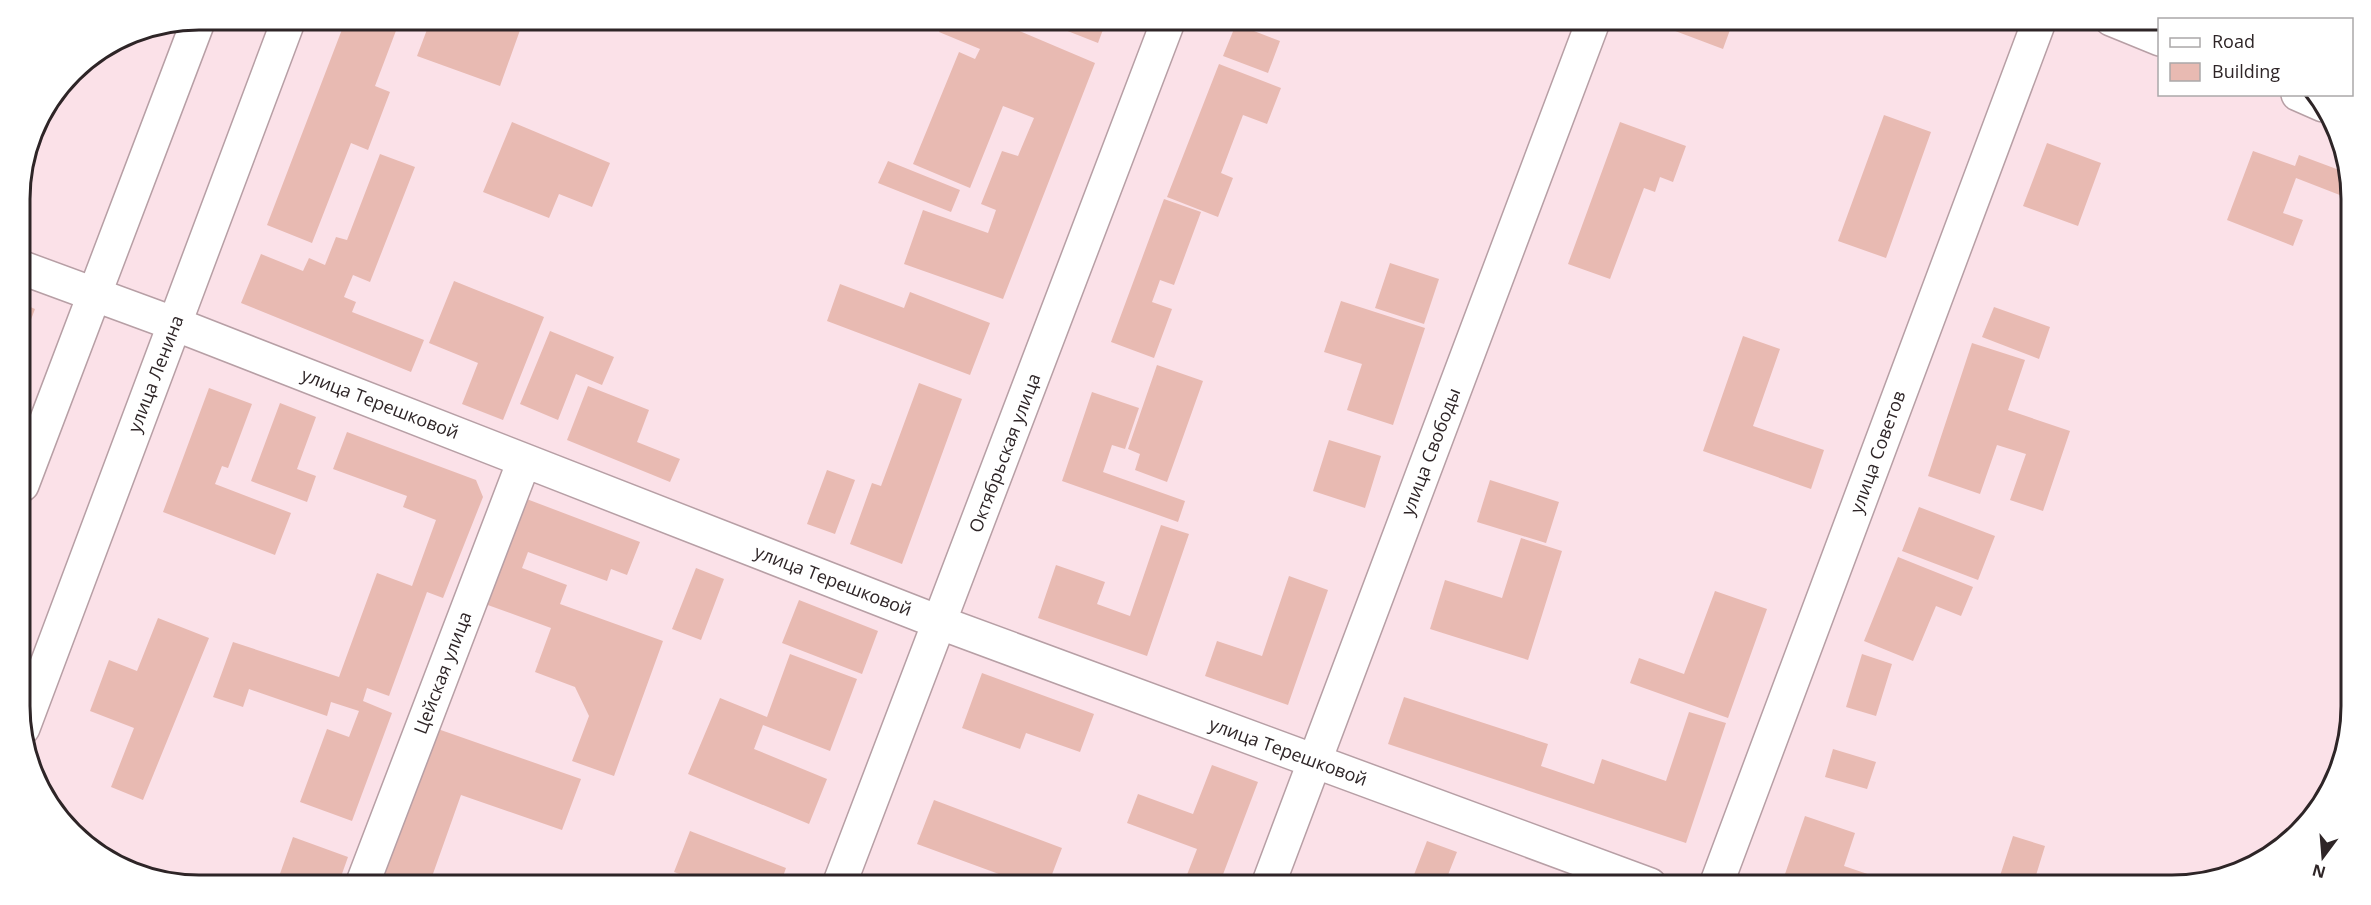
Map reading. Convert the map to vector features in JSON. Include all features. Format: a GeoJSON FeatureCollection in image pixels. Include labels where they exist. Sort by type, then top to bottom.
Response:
{"type":"FeatureCollection","features":[{"type":"Feature","properties":{"kind":"street"},"geometry":{"type":"LineString","coordinates":[[30,462],[195,30]]}},
{"type":"Feature","properties":{"kind":"street","name":"улица Ленина"},"geometry":{"type":"LineString","coordinates":[[30,709],[286,30]]}},
{"type":"Feature","properties":{"kind":"street","name":"Октябрьская улица"},"geometry":{"type":"LineString","coordinates":[[843,875],[1165,30]]}},
{"type":"Feature","properties":{"kind":"street","name":"улица Свободы"},"geometry":{"type":"LineString","coordinates":[[1272,875],[1590,30]]}},
{"type":"Feature","properties":{"kind":"street","name":"улица Советов"},"geometry":{"type":"LineString","coordinates":[[1720,875],[2036,30]]}},
{"type":"Feature","properties":{"kind":"street"},"geometry":{"type":"LineString","coordinates":[[2137,30],[2158,38]]}},
{"type":"Feature","properties":{"kind":"street","name":"улица Терешковой"},"geometry":{"type":"LineString","coordinates":[[30,271],[175,324],[940,623],[1623,875]]}},
{"type":"Feature","properties":{"kind":"street","name":"Цейская улица"},"geometry":{"type":"LineString","coordinates":[[366,875],[524,461]]}},
{"type":"Feature","properties":{"kind":"building"},"geometry":{"type":"Polygon","coordinates":[[[342,30],[396,30],[375,86],[390,92],[368,150],[351,143],[312,243],[267,225],[342,30]]]}},
{"type":"Feature","properties":{"kind":"building"},"geometry":{"type":"Polygon","coordinates":[[[427,30],[520,30],[500,86],[417,56],[427,30]]]}},
{"type":"Feature","properties":{"kind":"building"},"geometry":{"type":"Polygon","coordinates":[[[940,30],[1017,30],[1095,63],[1003,299],[904,264],[923,210],[988,233],[996,210],[981,204],[1002,151],[1018,156],[1034,118],[1003,106],[970,188],[913,164],[959,52],[975,59],[980,49],[939,32],[940,30]]]}},
{"type":"Feature","properties":{"kind":"building"},"geometry":{"type":"Polygon","coordinates":[[[1065,30],[1103,30],[1098,43],[1065,30]]]}},
{"type":"Feature","properties":{"kind":"building"},"geometry":{"type":"Polygon","coordinates":[[[1234,30],[1252,30],[1280,41],[1268,73],[1223,56],[1234,30]]]}},
{"type":"Feature","properties":{"kind":"building"},"geometry":{"type":"Polygon","coordinates":[[[1673,30],[1730,30],[1723,49],[1673,30]]]}},
{"type":"Feature","properties":{"kind":"building"},"geometry":{"type":"Polygon","coordinates":[[[1219,64],[1281,88],[1267,124],[1243,115],[1221,173],[1233,178],[1218,217],[1167,197],[1219,64]]]}},
{"type":"Feature","properties":{"kind":"building"},"geometry":{"type":"Polygon","coordinates":[[[1884,115],[1931,132],[1886,258],[1838,241],[1884,115]]]}},
{"type":"Feature","properties":{"kind":"building"},"geometry":{"type":"Polygon","coordinates":[[[512,122],[610,163],[592,207],[559,194],[549,218],[483,192],[512,122]]]}},
{"type":"Feature","properties":{"kind":"building"},"geometry":{"type":"Polygon","coordinates":[[[1620,122],[1686,146],[1673,182],[1660,177],[1655,192],[1644,188],[1610,279],[1568,264],[1620,122]]]}},
{"type":"Feature","properties":{"kind":"building"},"geometry":{"type":"Polygon","coordinates":[[[2047,143],[2101,163],[2078,226],[2023,206],[2047,143]]]}},
{"type":"Feature","properties":{"kind":"building"},"geometry":{"type":"Polygon","coordinates":[[[2253,151],[2295,166],[2299,155],[2338,170],[2341,195],[2296,178],[2283,213],[2303,220],[2293,246],[2227,220],[2253,151]]]}},
{"type":"Feature","properties":{"kind":"building"},"geometry":{"type":"Polygon","coordinates":[[[380,154],[415,167],[370,282],[353,275],[344,297],[356,302],[352,312],[424,340],[411,372],[241,303],[261,254],[303,271],[309,258],[325,265],[336,237],[347,240],[380,154]]]}},
{"type":"Feature","properties":{"kind":"building"},"geometry":{"type":"Polygon","coordinates":[[[888,161],[960,190],[951,212],[878,183],[888,161]]]}},
{"type":"Feature","properties":{"kind":"building"},"geometry":{"type":"Polygon","coordinates":[[[1164,199],[1201,212],[1174,285],[1160,280],[1152,302],[1172,309],[1154,358],[1111,342],[1164,199]]]}},
{"type":"Feature","properties":{"kind":"building"},"geometry":{"type":"Polygon","coordinates":[[[1390,263],[1439,279],[1424,324],[1375,308],[1390,263]]]}},
{"type":"Feature","properties":{"kind":"building"},"geometry":{"type":"Polygon","coordinates":[[[454,281],[544,317],[503,420],[462,404],[478,363],[429,343],[454,281]]]}},
{"type":"Feature","properties":{"kind":"building"},"geometry":{"type":"Polygon","coordinates":[[[840,284],[904,308],[910,292],[990,323],[970,375],[827,321],[840,284]]]}},
{"type":"Feature","properties":{"kind":"building"},"geometry":{"type":"Polygon","coordinates":[[[1341,301],[1425,328],[1393,425],[1347,410],[1362,364],[1324,352],[1341,301]]]}},
{"type":"Feature","properties":{"kind":"building"},"geometry":{"type":"Polygon","coordinates":[[[30,307],[35,309],[30,322],[30,307]]]}},
{"type":"Feature","properties":{"kind":"building"},"geometry":{"type":"Polygon","coordinates":[[[1994,307],[2050,327],[2039,359],[1982,337],[1994,307]]]}},
{"type":"Feature","properties":{"kind":"building"},"geometry":{"type":"Polygon","coordinates":[[[550,331],[614,357],[602,385],[576,374],[558,420],[520,404],[550,331]]]}},
{"type":"Feature","properties":{"kind":"building"},"geometry":{"type":"Polygon","coordinates":[[[1743,336],[1780,349],[1753,426],[1824,450],[1811,489],[1703,451],[1743,336]]]}},
{"type":"Feature","properties":{"kind":"building"},"geometry":{"type":"Polygon","coordinates":[[[1972,343],[2025,360],[2008,410],[2070,431],[2043,511],[2010,500],[2026,454],[1997,445],[1980,494],[1928,476],[1972,343]]]}},
{"type":"Feature","properties":{"kind":"building"},"geometry":{"type":"Polygon","coordinates":[[[1157,365],[1203,381],[1167,482],[1135,470],[1140,454],[1128,449],[1157,365]]]}},
{"type":"Feature","properties":{"kind":"building"},"geometry":{"type":"Polygon","coordinates":[[[919,383],[962,399],[902,564],[850,544],[872,483],[881,486],[919,383]]]}},
{"type":"Feature","properties":{"kind":"building"},"geometry":{"type":"Polygon","coordinates":[[[588,386],[649,410],[637,442],[680,459],[670,482],[567,440],[588,386]]]}},
{"type":"Feature","properties":{"kind":"building"},"geometry":{"type":"Polygon","coordinates":[[[209,388],[252,404],[228,468],[222,466],[215,484],[291,513],[275,555],[163,512],[209,388]]]}},
{"type":"Feature","properties":{"kind":"building"},"geometry":{"type":"Polygon","coordinates":[[[1092,392],[1139,408],[1125,449],[1112,445],[1103,472],[1185,501],[1178,522],[1062,481],[1092,392]]]}},
{"type":"Feature","properties":{"kind":"building"},"geometry":{"type":"Polygon","coordinates":[[[280,403],[316,417],[297,469],[316,476],[307,502],[251,481],[280,403]]]}},
{"type":"Feature","properties":{"kind":"building"},"geometry":{"type":"Polygon","coordinates":[[[347,432],[476,480],[483,497],[443,598],[427,592],[389,696],[367,688],[363,701],[392,713],[352,821],[300,802],[327,729],[349,737],[359,711],[331,702],[327,716],[249,689],[243,707],[213,697],[233,642],[339,677],[377,573],[412,586],[436,520],[403,507],[407,496],[333,469],[347,432]]]}},
{"type":"Feature","properties":{"kind":"building"},"geometry":{"type":"Polygon","coordinates":[[[1329,440],[1381,456],[1365,508],[1313,491],[1329,440]]]}},
{"type":"Feature","properties":{"kind":"building"},"geometry":{"type":"Polygon","coordinates":[[[827,470],[855,480],[835,534],[807,524],[827,470]]]}},
{"type":"Feature","properties":{"kind":"building"},"geometry":{"type":"Polygon","coordinates":[[[1490,480],[1559,502],[1546,543],[1477,522],[1490,480]]]}},
{"type":"Feature","properties":{"kind":"building"},"geometry":{"type":"Polygon","coordinates":[[[524,498],[640,542],[627,575],[611,569],[607,581],[528,552],[522,568],[567,585],[560,604],[663,641],[614,776],[572,761],[589,716],[575,687],[535,672],[551,628],[485,604],[524,498]]]}},
{"type":"Feature","properties":{"kind":"building"},"geometry":{"type":"Polygon","coordinates":[[[1919,507],[1995,536],[1978,580],[1902,551],[1919,507]]]}},
{"type":"Feature","properties":{"kind":"building"},"geometry":{"type":"Polygon","coordinates":[[[1161,525],[1189,534],[1147,656],[1038,618],[1056,565],[1105,582],[1097,604],[1130,616],[1161,525]]]}},
{"type":"Feature","properties":{"kind":"building"},"geometry":{"type":"Polygon","coordinates":[[[1521,538],[1562,551],[1528,660],[1430,629],[1445,580],[1502,598],[1521,538]]]}},
{"type":"Feature","properties":{"kind":"building"},"geometry":{"type":"Polygon","coordinates":[[[1898,557],[1973,587],[1961,616],[1936,606],[1913,661],[1864,641],[1898,557]]]}},
{"type":"Feature","properties":{"kind":"building"},"geometry":{"type":"Polygon","coordinates":[[[696,568],[724,579],[701,640],[672,629],[696,568]]]}},
{"type":"Feature","properties":{"kind":"building"},"geometry":{"type":"Polygon","coordinates":[[[1289,576],[1328,590],[1288,705],[1205,676],[1217,641],[1262,656],[1289,576]]]}},
{"type":"Feature","properties":{"kind":"building"},"geometry":{"type":"Polygon","coordinates":[[[1715,591],[1767,609],[1728,718],[1630,683],[1639,658],[1684,674],[1715,591]]]}},
{"type":"Feature","properties":{"kind":"building"},"geometry":{"type":"Polygon","coordinates":[[[799,600],[878,631],[862,674],[782,643],[799,600]]]}},
{"type":"Feature","properties":{"kind":"building"},"geometry":{"type":"Polygon","coordinates":[[[158,618],[209,638],[143,800],[111,787],[134,728],[90,711],[109,660],[137,671],[158,618]]]}},
{"type":"Feature","properties":{"kind":"building"},"geometry":{"type":"Polygon","coordinates":[[[790,654],[857,679],[830,751],[763,725],[754,749],[827,779],[809,824],[688,774],[720,698],[767,717],[790,654]]]}},
{"type":"Feature","properties":{"kind":"building"},"geometry":{"type":"Polygon","coordinates":[[[1862,654],[1892,664],[1876,716],[1846,707],[1862,654]]]}},
{"type":"Feature","properties":{"kind":"building"},"geometry":{"type":"Polygon","coordinates":[[[982,673],[1094,714],[1080,752],[1026,733],[1020,749],[962,728],[982,673]]]}},
{"type":"Feature","properties":{"kind":"building"},"geometry":{"type":"Polygon","coordinates":[[[1404,697],[1548,744],[1541,766],[1594,784],[1602,759],[1666,781],[1689,712],[1726,723],[1686,843],[1388,744],[1404,697]]]}},
{"type":"Feature","properties":{"kind":"building"},"geometry":{"type":"Polygon","coordinates":[[[435,728],[581,779],[562,830],[461,795],[433,875],[383,875],[435,728]]]}},
{"type":"Feature","properties":{"kind":"building"},"geometry":{"type":"Polygon","coordinates":[[[1833,749],[1876,762],[1867,789],[1825,777],[1833,749]]]}},
{"type":"Feature","properties":{"kind":"building"},"geometry":{"type":"Polygon","coordinates":[[[1212,765],[1258,782],[1223,875],[1187,875],[1197,849],[1127,823],[1138,794],[1193,814],[1212,765]]]}},
{"type":"Feature","properties":{"kind":"building"},"geometry":{"type":"Polygon","coordinates":[[[934,800],[1062,848],[1052,875],[1002,875],[917,844],[934,800]]]}},
{"type":"Feature","properties":{"kind":"building"},"geometry":{"type":"Polygon","coordinates":[[[1805,816],[1855,833],[1844,866],[1871,875],[1785,875],[1805,816]]]}},
{"type":"Feature","properties":{"kind":"building"},"geometry":{"type":"Polygon","coordinates":[[[690,831],[786,868],[784,875],[682,875],[674,872],[690,831]]]}},
{"type":"Feature","properties":{"kind":"building"},"geometry":{"type":"Polygon","coordinates":[[[2013,836],[2045,846],[2036,875],[2000,875],[2013,836]]]}},
{"type":"Feature","properties":{"kind":"building"},"geometry":{"type":"Polygon","coordinates":[[[293,837],[348,857],[342,875],[280,875],[293,837]]]}},
{"type":"Feature","properties":{"kind":"building"},"geometry":{"type":"Polygon","coordinates":[[[1427,841],[1457,852],[1448,875],[1414,875],[1427,841]]]}}]}
